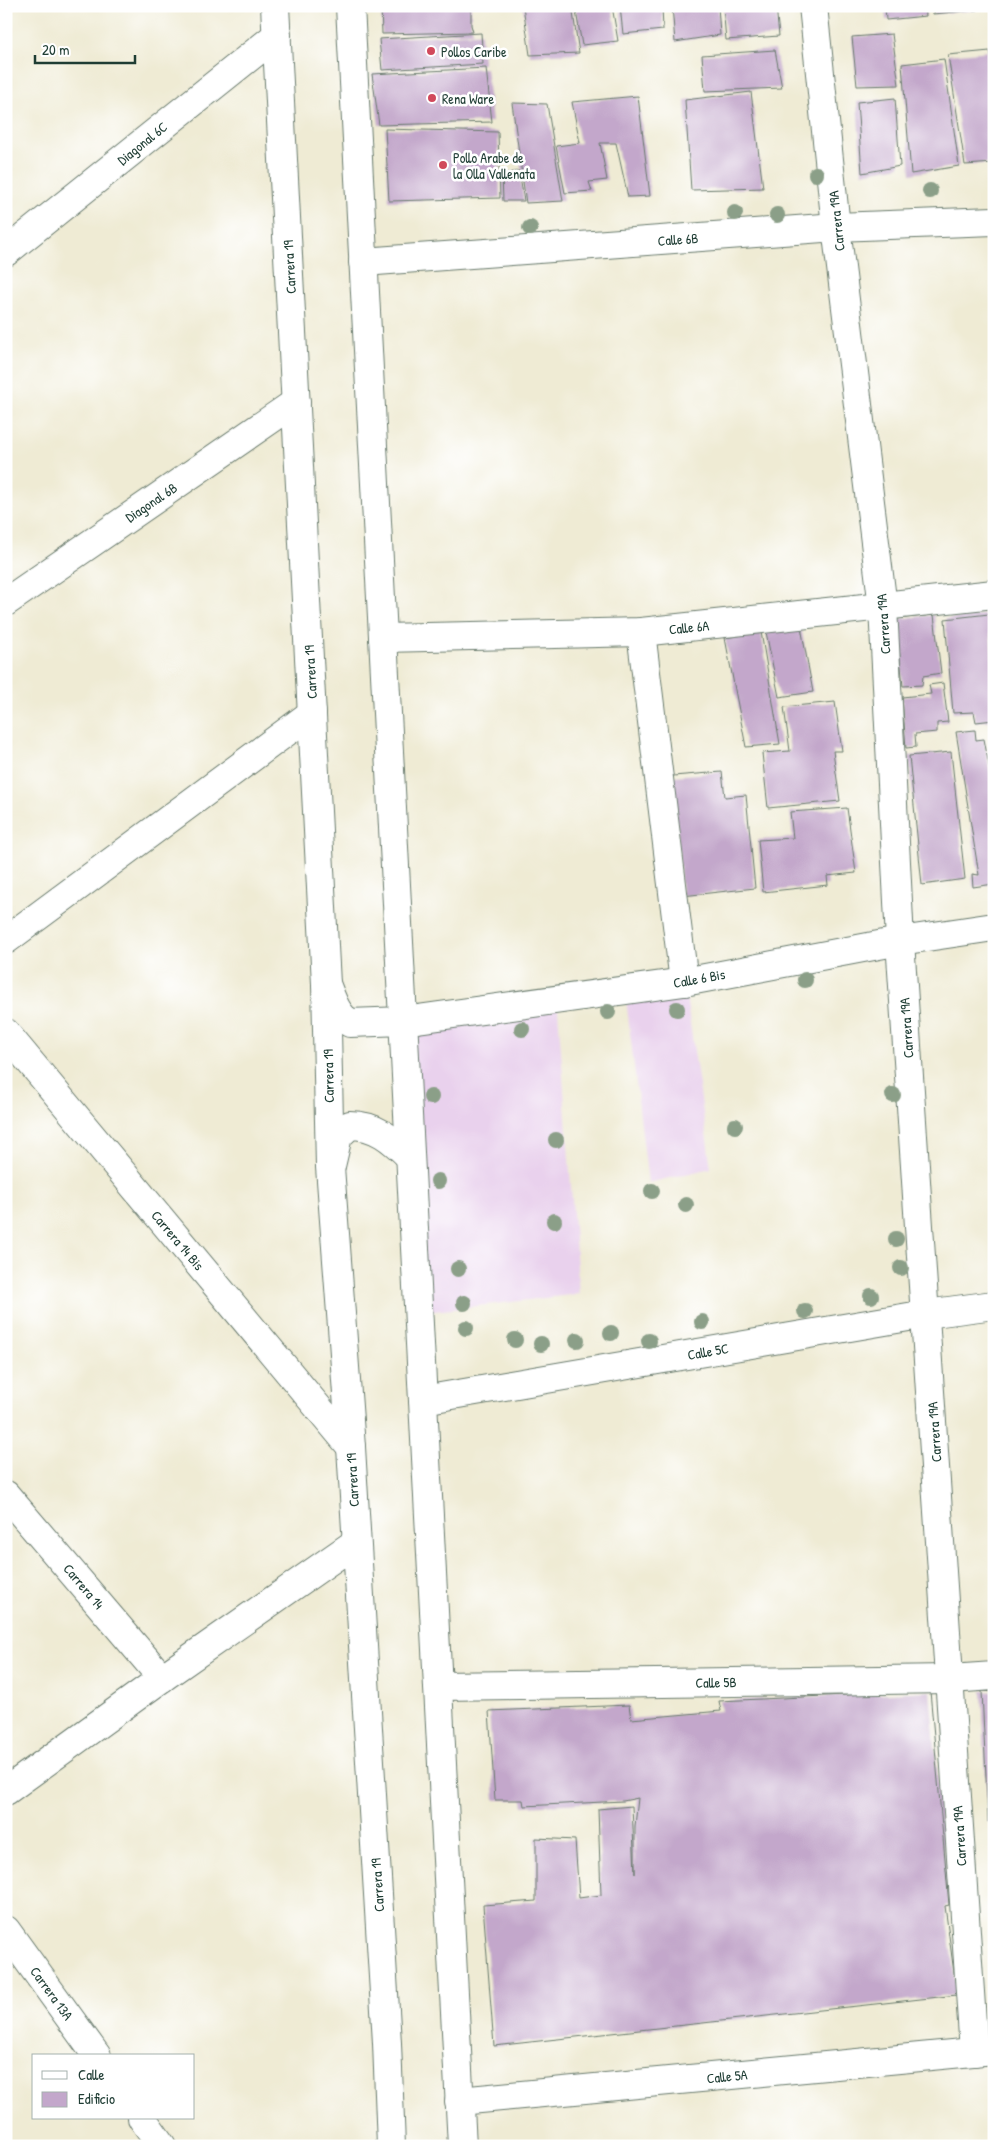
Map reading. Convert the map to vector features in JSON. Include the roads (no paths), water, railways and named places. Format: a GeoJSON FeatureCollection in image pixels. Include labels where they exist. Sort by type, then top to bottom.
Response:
{"type":"FeatureCollection","features":[{"type":"Feature","properties":{"kind":"main road","name":"Carrera 19"},"geometry":{"type":"LineString","coordinates":[[275,6],[326,984],[330,1167],[351,1448],[355,1543],[387,2043],[391,2146]]}},
{"type":"Feature","properties":{"kind":"main road"},"geometry":{"type":"LineString","coordinates":[[350,6],[462,2146]]}},
{"type":"Feature","properties":{"kind":"main road","name":"Carrera 19A"},"geometry":{"type":"LineString","coordinates":[[813,6],[836,228],[883,607],[900,942],[950,1679],[984,2051]]}},
{"type":"Feature","properties":{"kind":"main road","name":"Diagonal 6C"},"geometry":{"type":"LineString","coordinates":[[6,252],[277,35]]}},
{"type":"Feature","properties":{"kind":"main road","name":"Calle 6B"},"geometry":{"type":"LineString","coordinates":[[363,262],[836,228],[994,221]]}},
{"type":"Feature","properties":{"kind":"main road","name":"Diagonal 6B"},"geometry":{"type":"LineString","coordinates":[[6,602],[296,402]]}},
{"type":"Feature","properties":{"kind":"main road","name":"Calle 6A"},"geometry":{"type":"LineString","coordinates":[[383,638],[641,632],[994,594]]}},
{"type":"Feature","properties":{"kind":"main road"},"geometry":{"type":"LineString","coordinates":[[641,632],[684,982]]}},
{"type":"Feature","properties":{"kind":"main road"},"geometry":{"type":"LineString","coordinates":[[6,940],[312,713]]}},
{"type":"Feature","properties":{"kind":"main road","name":"Calle 6 Bis"},"geometry":{"type":"LineString","coordinates":[[326,984],[338,1012],[344,1020],[350,1023],[403,1021],[684,982],[900,942],[994,927]]}},
{"type":"Feature","properties":{"kind":"main road","name":"Carrera 14 Bis"},"geometry":{"type":"LineString","coordinates":[[6,1033],[351,1448]]}},
{"type":"Feature","properties":{"kind":"main road"},"geometry":{"type":"LineString","coordinates":[[330,1167],[338,1136],[350,1125],[364,1125],[389,1136],[410,1157]]}},
{"type":"Feature","properties":{"kind":"main road","name":"Calle 5C"},"geometry":{"type":"LineString","coordinates":[[423,1400],[926,1314],[994,1305]]}},
{"type":"Feature","properties":{"kind":"main road","name":"Carrera 14"},"geometry":{"type":"LineString","coordinates":[[6,1495],[162,1678]]}},
{"type":"Feature","properties":{"kind":"main road"},"geometry":{"type":"LineString","coordinates":[[6,1792],[162,1678],[355,1543]]}},
{"type":"Feature","properties":{"kind":"main road","name":"Calle 5B"},"geometry":{"type":"LineString","coordinates":[[438,1686],[950,1679],[994,1676]]}},
{"type":"Feature","properties":{"kind":"main road","name":"Carrera 13A"},"geometry":{"type":"LineString","coordinates":[[6,1930],[96,2054]]}},
{"type":"Feature","properties":{"kind":"main road","name":"Calle 5A"},"geometry":{"type":"LineString","coordinates":[[460,2101],[984,2051]]}},
{"type":"Feature","properties":{"kind":"main road"},"geometry":{"type":"LineString","coordinates":[[143,2120],[162,2146]]}},
{"type":"Feature","properties":{"kind":"place","name":"Pollos Caribe"},"geometry":{"type":"Point","coordinates":[431,51]}},
{"type":"Feature","properties":{"kind":"place","name":"Rena Ware"},"geometry":{"type":"Point","coordinates":[432,98]}},
{"type":"Feature","properties":{"kind":"place","name":"Pollo Arabe de la Olla Vallenata"},"geometry":{"type":"Point","coordinates":[443,165]}}]}
